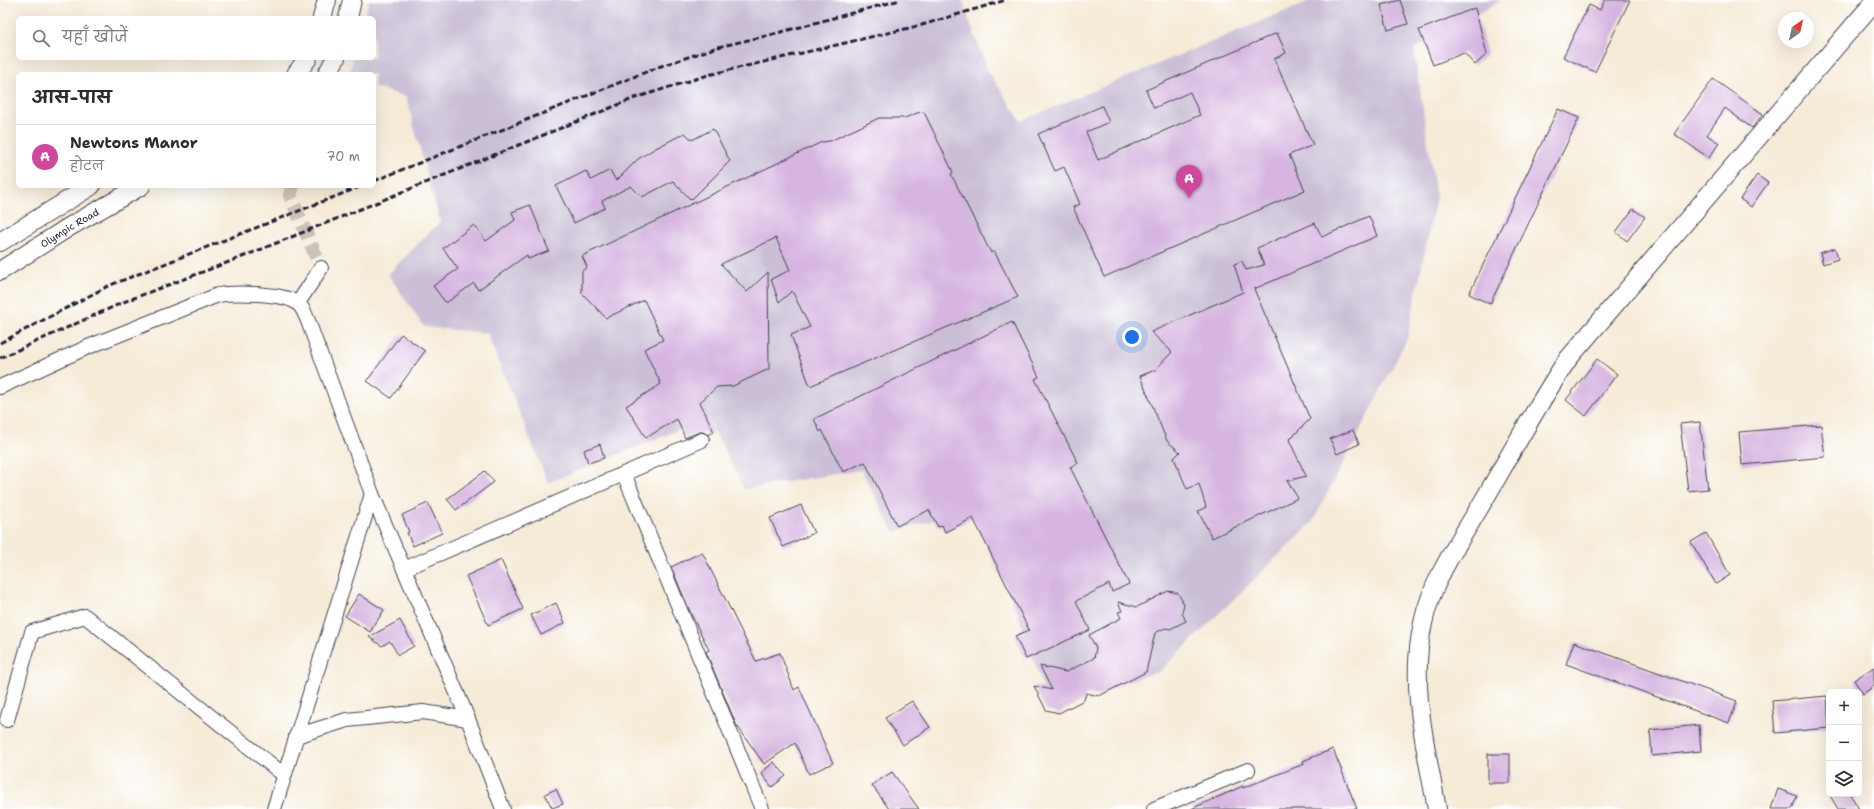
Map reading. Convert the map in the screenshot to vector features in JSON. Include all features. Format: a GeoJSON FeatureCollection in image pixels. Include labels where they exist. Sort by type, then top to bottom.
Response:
{"type":"FeatureCollection","features":[{"type":"Feature","properties":{"kind":"street"},"geometry":{"type":"LineString","coordinates":[[323,16],[327,0]]}},
{"type":"Feature","properties":{"kind":"street"},"geometry":{"type":"LineString","coordinates":[[348,16],[352,0]]}},
{"type":"Feature","properties":{"kind":"street"},"geometry":{"type":"LineString","coordinates":[[1437,809],[1419,711],[1418,658],[1423,623],[1438,580],[1544,395],[1568,359],[1874,2]]}},
{"type":"Feature","properties":{"kind":"street"},"geometry":{"type":"LineString","coordinates":[[298,72],[306,60]]}},
{"type":"Feature","properties":{"kind":"street"},"geometry":{"type":"LineString","coordinates":[[328,72],[335,60]]}},
{"type":"Feature","properties":{"kind":"street"},"geometry":{"type":"LineString","coordinates":[[0,242],[88,188]]}},
{"type":"Feature","properties":{"kind":"street","name":"Olympic Road"},"geometry":{"type":"LineString","coordinates":[[0,271],[69,227],[137,188]]}},
{"type":"Feature","properties":{"kind":"street"},"geometry":{"type":"LineString","coordinates":[[298,303],[321,268]]}},
{"type":"Feature","properties":{"kind":"street"},"geometry":{"type":"LineString","coordinates":[[0,387],[88,348],[218,295],[239,293],[282,297],[290,298],[298,303],[304,310],[372,494],[468,719],[503,809]]}},
{"type":"Feature","properties":{"kind":"street"},"geometry":{"type":"LineString","coordinates":[[404,569],[702,440]]}},
{"type":"Feature","properties":{"kind":"street"},"geometry":{"type":"LineString","coordinates":[[624,474],[762,809]]}},
{"type":"Feature","properties":{"kind":"street"},"geometry":{"type":"LineString","coordinates":[[274,809],[372,494]]}},
{"type":"Feature","properties":{"kind":"street"},"geometry":{"type":"LineString","coordinates":[[7,720],[32,632],[85,616],[284,775]]}},
{"type":"Feature","properties":{"kind":"street"},"geometry":{"type":"LineString","coordinates":[[296,736],[347,720],[423,712],[468,719]]}},
{"type":"Feature","properties":{"kind":"street"},"geometry":{"type":"LineString","coordinates":[[1155,809],[1248,770]]}},
{"type":"Feature","properties":{"kind":"shaded area"},"geometry":{"type":"Polygon","coordinates":[[[369,0],[962,0],[988,71],[1021,121],[1312,0],[1502,0],[1414,49],[1436,197],[1407,339],[1312,523],[1160,671],[1050,706],[1016,609],[970,509],[894,532],[861,470],[744,489],[708,418],[548,483],[487,333],[424,327],[388,274],[440,222],[406,97],[376,88],[376,72],[350,72],[352,60],[376,60],[376,16],[365,16],[369,0]]]}},
{"type":"Feature","properties":{"kind":"building"},"geometry":{"type":"Polygon","coordinates":[[[1400,0],[1408,24],[1388,30],[1381,5],[1400,0]]]}},
{"type":"Feature","properties":{"kind":"building"},"geometry":{"type":"Polygon","coordinates":[[[1605,0],[1630,0],[1595,72],[1563,57],[1589,5],[1600,10],[1605,0]]]}},
{"type":"Feature","properties":{"kind":"building"},"geometry":{"type":"Polygon","coordinates":[[[1475,8],[1487,54],[1475,65],[1464,53],[1433,65],[1419,30],[1475,8]]]}},
{"type":"Feature","properties":{"kind":"building"},"geometry":{"type":"Polygon","coordinates":[[[1277,33],[1286,53],[1274,59],[1313,145],[1289,155],[1305,190],[1104,277],[1073,207],[1080,204],[1064,167],[1055,171],[1038,134],[1102,106],[1109,122],[1086,132],[1098,160],[1200,115],[1190,92],[1154,108],[1146,90],[1277,33]]]}},
{"type":"Feature","properties":{"kind":"building"},"geometry":{"type":"Polygon","coordinates":[[[1713,79],[1763,114],[1752,128],[1725,108],[1707,135],[1719,143],[1709,158],[1674,134],[1713,79]]]}},
{"type":"Feature","properties":{"kind":"building"},"geometry":{"type":"Polygon","coordinates":[[[1558,109],[1579,118],[1490,304],[1469,294],[1558,109]]]}},
{"type":"Feature","properties":{"kind":"building"},"geometry":{"type":"Polygon","coordinates":[[[924,112],[953,172],[951,174],[991,253],[994,251],[1018,297],[810,386],[791,335],[810,327],[792,291],[779,302],[771,279],[790,270],[776,238],[721,264],[747,292],[768,272],[769,369],[733,386],[717,387],[700,402],[714,432],[708,435],[703,432],[699,432],[685,438],[677,419],[646,438],[626,406],[661,384],[644,349],[663,340],[644,300],[606,318],[582,293],[582,271],[587,267],[582,256],[822,142],[830,141],[879,118],[905,118],[924,112]]]}},
{"type":"Feature","properties":{"kind":"building"},"geometry":{"type":"Polygon","coordinates":[[[713,129],[730,161],[691,200],[673,181],[642,197],[631,186],[602,201],[605,208],[574,223],[556,186],[586,171],[591,180],[610,170],[616,181],[638,159],[654,149],[685,133],[692,140],[713,129]]]}},
{"type":"Feature","properties":{"kind":"building"},"geometry":{"type":"Polygon","coordinates":[[[1757,175],[1768,183],[1751,207],[1740,199],[1757,175]]]}},
{"type":"Feature","properties":{"kind":"building"},"geometry":{"type":"Polygon","coordinates":[[[530,205],[549,251],[528,259],[527,255],[478,290],[474,283],[446,303],[433,286],[458,269],[443,248],[474,225],[486,241],[515,220],[512,212],[530,205]]]}},
{"type":"Feature","properties":{"kind":"building"},"geometry":{"type":"Polygon","coordinates":[[[1633,209],[1645,217],[1627,241],[1616,232],[1633,209]]]}},
{"type":"Feature","properties":{"kind":"building"},"geometry":{"type":"Polygon","coordinates":[[[1369,216],[1377,236],[1254,289],[1310,419],[1289,440],[1306,476],[1287,481],[1298,498],[1212,538],[1198,511],[1206,507],[1199,484],[1187,489],[1174,458],[1180,452],[1167,441],[1140,376],[1155,370],[1172,352],[1151,332],[1243,292],[1234,264],[1242,261],[1246,270],[1264,265],[1257,248],[1315,223],[1322,237],[1369,216]]]}},
{"type":"Feature","properties":{"kind":"building"},"geometry":{"type":"Polygon","coordinates":[[[1835,248],[1838,259],[1823,264],[1820,253],[1835,248]]]}},
{"type":"Feature","properties":{"kind":"building"},"geometry":{"type":"Polygon","coordinates":[[[1012,322],[1039,377],[1035,379],[1078,463],[1070,467],[1129,584],[1112,592],[1109,584],[1076,601],[1090,630],[1026,659],[1015,636],[1029,630],[973,518],[945,532],[942,525],[938,527],[929,510],[897,526],[865,462],[843,472],[822,430],[820,432],[814,419],[1012,322]]]}},
{"type":"Feature","properties":{"kind":"building"},"geometry":{"type":"Polygon","coordinates":[[[401,334],[425,351],[391,398],[367,381],[401,334]]]}},
{"type":"Feature","properties":{"kind":"building"},"geometry":{"type":"Polygon","coordinates":[[[1597,359],[1617,374],[1586,416],[1566,400],[1597,359]]]}},
{"type":"Feature","properties":{"kind":"building"},"geometry":{"type":"Polygon","coordinates":[[[1700,422],[1708,489],[1688,491],[1680,424],[1700,422]]]}},
{"type":"Feature","properties":{"kind":"building"},"geometry":{"type":"Polygon","coordinates":[[[1821,425],[1825,457],[1742,465],[1739,432],[1821,425]]]}},
{"type":"Feature","properties":{"kind":"building"},"geometry":{"type":"Polygon","coordinates":[[[1353,430],[1359,444],[1337,454],[1330,439],[1353,430]]]}},
{"type":"Feature","properties":{"kind":"building"},"geometry":{"type":"Polygon","coordinates":[[[600,444],[604,458],[588,463],[584,450],[600,444]]]}},
{"type":"Feature","properties":{"kind":"building"},"geometry":{"type":"Polygon","coordinates":[[[485,471],[494,482],[456,510],[447,499],[485,471]]]}},
{"type":"Feature","properties":{"kind":"building"},"geometry":{"type":"Polygon","coordinates":[[[428,503],[442,533],[413,546],[407,533],[409,532],[402,515],[428,503]]]}},
{"type":"Feature","properties":{"kind":"building"},"geometry":{"type":"Polygon","coordinates":[[[801,505],[814,533],[783,547],[770,518],[801,505]]]}},
{"type":"Feature","properties":{"kind":"building"},"geometry":{"type":"Polygon","coordinates":[[[1706,533],[1730,575],[1716,584],[1691,542],[1706,533]]]}},
{"type":"Feature","properties":{"kind":"building"},"geometry":{"type":"Polygon","coordinates":[[[702,552],[756,661],[780,653],[794,690],[799,687],[833,763],[809,774],[795,743],[764,764],[736,724],[706,652],[709,650],[692,616],[671,567],[702,552]]]}},
{"type":"Feature","properties":{"kind":"building"},"geometry":{"type":"Polygon","coordinates":[[[501,560],[523,609],[488,625],[466,576],[501,560]]]}},
{"type":"Feature","properties":{"kind":"building"},"geometry":{"type":"Polygon","coordinates":[[[1168,591],[1178,593],[1184,604],[1182,613],[1186,621],[1170,629],[1165,628],[1155,633],[1146,672],[1099,696],[1086,693],[1084,700],[1059,713],[1046,710],[1034,686],[1052,690],[1040,666],[1066,672],[1094,658],[1096,648],[1089,635],[1121,618],[1118,612],[1122,611],[1118,602],[1137,607],[1168,591]]]}},
{"type":"Feature","properties":{"kind":"building"},"geometry":{"type":"Polygon","coordinates":[[[359,594],[384,610],[370,632],[345,616],[359,594]]]}},
{"type":"Feature","properties":{"kind":"building"},"geometry":{"type":"Polygon","coordinates":[[[556,603],[565,623],[541,635],[531,615],[556,603]]]}},
{"type":"Feature","properties":{"kind":"building"},"geometry":{"type":"Polygon","coordinates":[[[400,620],[414,646],[398,655],[390,641],[382,646],[369,637],[400,620]]]}},
{"type":"Feature","properties":{"kind":"building"},"geometry":{"type":"Polygon","coordinates":[[[1574,642],[1737,701],[1729,723],[1566,664],[1574,642]]]}},
{"type":"Feature","properties":{"kind":"building"},"geometry":{"type":"Polygon","coordinates":[[[1874,667],[1874,686],[1863,694],[1862,689],[1860,689],[1854,680],[1874,667]]]}},
{"type":"Feature","properties":{"kind":"building"},"geometry":{"type":"Polygon","coordinates":[[[1826,696],[1826,728],[1775,733],[1772,701],[1826,696]]]}},
{"type":"Feature","properties":{"kind":"building"},"geometry":{"type":"Polygon","coordinates":[[[912,701],[930,727],[903,745],[885,718],[912,701]]]}},
{"type":"Feature","properties":{"kind":"building"},"geometry":{"type":"Polygon","coordinates":[[[1699,725],[1701,751],[1652,756],[1650,730],[1699,725]]]}},
{"type":"Feature","properties":{"kind":"building"},"geometry":{"type":"Polygon","coordinates":[[[1333,749],[1357,809],[1191,809],[1243,786],[1243,788],[1304,764],[1303,761],[1333,749]]]}},
{"type":"Feature","properties":{"kind":"building"},"geometry":{"type":"Polygon","coordinates":[[[1488,754],[1510,754],[1510,783],[1488,783],[1488,754]]]}},
{"type":"Feature","properties":{"kind":"building"},"geometry":{"type":"Polygon","coordinates":[[[774,762],[786,776],[772,787],[761,773],[774,762]]]}},
{"type":"Feature","properties":{"kind":"building"},"geometry":{"type":"Polygon","coordinates":[[[892,772],[919,809],[889,809],[872,785],[892,772]]]}},
{"type":"Feature","properties":{"kind":"building"},"geometry":{"type":"Polygon","coordinates":[[[556,789],[563,804],[552,808],[545,794],[556,789]]]}},
{"type":"Feature","properties":{"kind":"building"},"geometry":{"type":"Polygon","coordinates":[[[1778,789],[1797,796],[1792,809],[1771,809],[1778,789]]]}},
{"type":"Feature","properties":{"kind":"building"},"geometry":{"type":"Polygon","coordinates":[[[1831,797],[1852,797],[1859,809],[1838,809],[1831,797]]]}},
{"type":"Feature","properties":{"kind":"tunnel"},"geometry":{"type":"LineString","coordinates":[[292,188],[290,195],[321,268]]}},
{"type":"Feature","properties":{"kind":"railway"},"geometry":{"type":"LineString","coordinates":[[376,180],[661,66],[718,47],[770,35],[900,0]]}},
{"type":"Feature","properties":{"kind":"railway"},"geometry":{"type":"LineString","coordinates":[[0,358],[126,301],[242,257],[635,98],[708,75],[922,25],[1006,0]]}},
{"type":"Feature","properties":{"kind":"railway"},"geometry":{"type":"LineString","coordinates":[[0,343],[108,286],[357,188]]}},
{"type":"Feature","properties":{"kind":"place","name":"Newtons Manor"},"geometry":{"type":"Point","coordinates":[1189,198]}}]}
